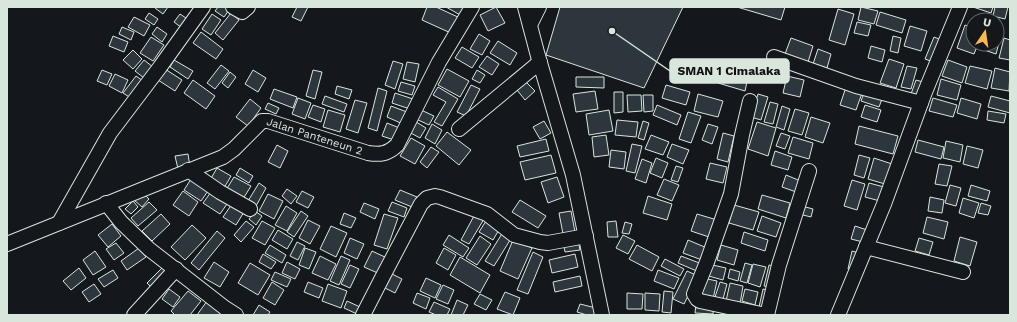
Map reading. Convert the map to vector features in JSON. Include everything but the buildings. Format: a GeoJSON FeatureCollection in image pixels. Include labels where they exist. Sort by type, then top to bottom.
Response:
{"type":"FeatureCollection","features":[{"type":"Feature","properties":{"kind":"street"},"geometry":{"type":"LineString","coordinates":[[58,223],[110,133],[203,7]]}},
{"type":"Feature","properties":{"kind":"street"},"geometry":{"type":"LineString","coordinates":[[233,7],[242,12],[248,7]]}},
{"type":"Feature","properties":{"kind":"street","name":"Jalan Panteneun 2"},"geometry":{"type":"LineString","coordinates":[[7,244],[227,154],[242,141],[259,122],[264,120],[368,153],[380,154],[391,150],[400,139],[439,62],[472,7]]}},
{"type":"Feature","properties":{"kind":"street"},"geometry":{"type":"LineString","coordinates":[[525,7],[573,175],[602,315]]}},
{"type":"Feature","properties":{"kind":"street"},"geometry":{"type":"LineString","coordinates":[[530,25],[539,7]]}},
{"type":"Feature","properties":{"kind":"street"},"geometry":{"type":"LineString","coordinates":[[838,315],[884,204],[921,103],[960,7]]}},
{"type":"Feature","properties":{"kind":"street"},"geometry":{"type":"LineString","coordinates":[[774,57],[856,86],[921,103]]}},
{"type":"Feature","properties":{"kind":"street"},"geometry":{"type":"LineString","coordinates":[[459,129],[540,62]]}},
{"type":"Feature","properties":{"kind":"street"},"geometry":{"type":"LineString","coordinates":[[750,101],[730,194],[707,262],[694,294],[697,299],[766,315],[779,265],[809,171]]}},
{"type":"Feature","properties":{"kind":"street"},"geometry":{"type":"LineString","coordinates":[[188,170],[220,192],[250,209]]}},
{"type":"Feature","properties":{"kind":"street"},"geometry":{"type":"LineString","coordinates":[[363,315],[421,204],[424,200],[431,196],[440,197],[487,214],[514,235],[540,242],[548,243],[586,236]]}},
{"type":"Feature","properties":{"kind":"street"},"geometry":{"type":"LineString","coordinates":[[106,203],[121,222],[149,249],[224,308],[236,315]]}},
{"type":"Feature","properties":{"kind":"street"},"geometry":{"type":"LineString","coordinates":[[866,247],[963,272]]}},
{"type":"Feature","properties":{"kind":"street"},"geometry":{"type":"LineString","coordinates":[[134,315],[176,269]]}},
{"type":"Feature","properties":{"kind":"place","name":"SMAN 1 Cimalaka"},"geometry":{"type":"Point","coordinates":[612,31]}}]}
